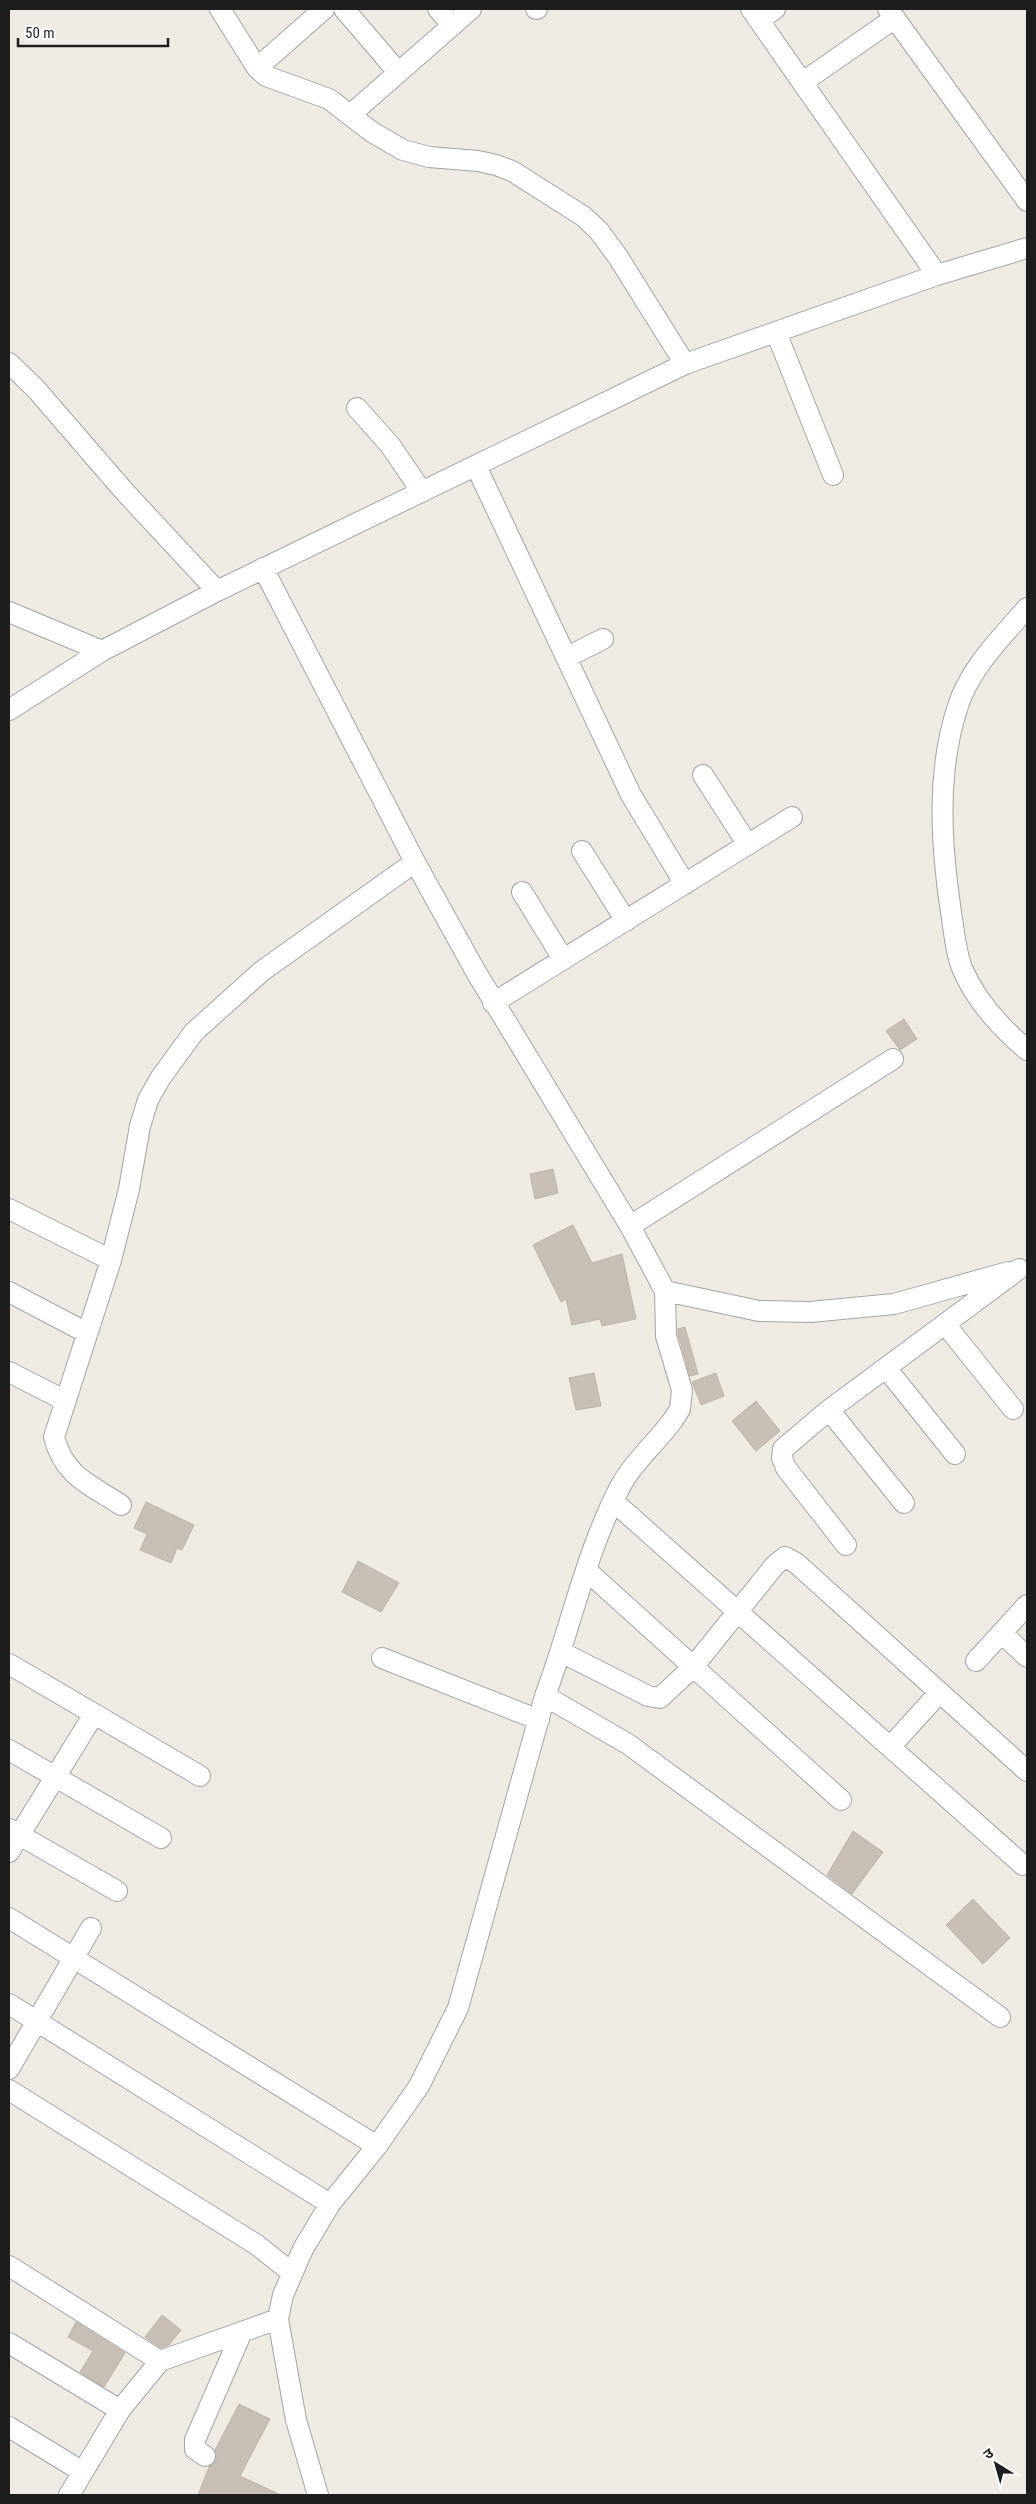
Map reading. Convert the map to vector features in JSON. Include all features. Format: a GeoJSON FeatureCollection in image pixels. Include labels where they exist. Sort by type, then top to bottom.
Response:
{"type":"FeatureCollection","features":[{"type":"Feature","properties":{"kind":"street"},"geometry":{"type":"LineString","coordinates":[[220,9],[257,68],[266,76],[329,99],[372,132],[403,150],[429,157],[478,161],[512,171],[583,216],[599,231],[618,257],[684,364]]}},
{"type":"Feature","properties":{"kind":"street"},"geometry":{"type":"LineString","coordinates":[[257,68],[324,9]]}},
{"type":"Feature","properties":{"kind":"street"},"geometry":{"type":"LineString","coordinates":[[344,9],[398,72]]}},
{"type":"Feature","properties":{"kind":"street"},"geometry":{"type":"LineString","coordinates":[[438,9],[452,25]]}},
{"type":"Feature","properties":{"kind":"street"},"geometry":{"type":"LineString","coordinates":[[350,115],[471,9]]}},
{"type":"Feature","properties":{"kind":"street"},"geometry":{"type":"LineString","coordinates":[[762,13],[803,82],[937,275]]}},
{"type":"Feature","properties":{"kind":"street"},"geometry":{"type":"LineString","coordinates":[[803,82],[891,13],[1027,201]]}},
{"type":"Feature","properties":{"kind":"street"},"geometry":{"type":"LineString","coordinates":[[9,710],[102,651],[217,591],[684,364],[937,275],[1027,248]]}},
{"type":"Feature","properties":{"kind":"street"},"geometry":{"type":"LineString","coordinates":[[776,332],[833,475]]}},
{"type":"Feature","properties":{"kind":"street"},"geometry":{"type":"LineString","coordinates":[[9,364],[35,388],[124,491],[217,591]]}},
{"type":"Feature","properties":{"kind":"street"},"geometry":{"type":"LineString","coordinates":[[357,408],[390,445],[422,492]]}},
{"type":"Feature","properties":{"kind":"street"},"geometry":{"type":"LineString","coordinates":[[476,466],[631,795],[685,884]]}},
{"type":"Feature","properties":{"kind":"street"},"geometry":{"type":"LineString","coordinates":[[263,568],[416,862],[494,1003],[630,1226],[665,1291],[666,1336],[682,1390],[682,1400],[673,1420],[622,1483],[586,1570],[562,1652],[545,1696],[458,2008],[419,2086],[377,2146],[330,2204],[291,2272],[283,2295],[278,2319],[296,2420],[318,2495]]}},
{"type":"Feature","properties":{"kind":"street"},"geometry":{"type":"LineString","coordinates":[[1027,608],[985,657],[958,705],[949,742],[945,772],[943,838],[944,864],[955,942],[961,966],[970,984],[999,1024],[1027,1050]]}},
{"type":"Feature","properties":{"kind":"street"},"geometry":{"type":"LineString","coordinates":[[9,612],[102,651]]}},
{"type":"Feature","properties":{"kind":"street"},"geometry":{"type":"LineString","coordinates":[[567,657],[603,639]]}},
{"type":"Feature","properties":{"kind":"street"},"geometry":{"type":"LineString","coordinates":[[703,775],[748,845]]}},
{"type":"Feature","properties":{"kind":"street"},"geometry":{"type":"LineString","coordinates":[[494,1003],[792,817]]}},
{"type":"Feature","properties":{"kind":"street"},"geometry":{"type":"LineString","coordinates":[[582,850],[626,921]]}},
{"type":"Feature","properties":{"kind":"street"},"geometry":{"type":"LineString","coordinates":[[121,1504],[76,1476],[65,1466],[58,1452],[54,1437],[64,1400],[111,1260],[129,1190],[140,1126],[148,1100],[180,1050],[212,1014],[262,971],[416,862]]}},
{"type":"Feature","properties":{"kind":"street"},"geometry":{"type":"LineString","coordinates":[[522,892],[563,959]]}},
{"type":"Feature","properties":{"kind":"street"},"geometry":{"type":"LineString","coordinates":[[630,1226],[893,1059]]}},
{"type":"Feature","properties":{"kind":"street"},"geometry":{"type":"LineString","coordinates":[[9,1209],[111,1260]]}},
{"type":"Feature","properties":{"kind":"street"},"geometry":{"type":"LineString","coordinates":[[665,1291],[759,1311],[810,1312],[894,1304],[1023,1268]]}},
{"type":"Feature","properties":{"kind":"street"},"geometry":{"type":"LineString","coordinates":[[846,1545],[786,1468],[782,1458],[783,1449],[830,1410],[1023,1268]]}},
{"type":"Feature","properties":{"kind":"street"},"geometry":{"type":"LineString","coordinates":[[9,1292],[87,1333]]}},
{"type":"Feature","properties":{"kind":"street"},"geometry":{"type":"LineString","coordinates":[[945,1324],[1013,1409]]}},
{"type":"Feature","properties":{"kind":"street"},"geometry":{"type":"LineString","coordinates":[[886,1368],[955,1454]]}},
{"type":"Feature","properties":{"kind":"street"},"geometry":{"type":"LineString","coordinates":[[9,1372],[64,1400]]}},
{"type":"Feature","properties":{"kind":"street"},"geometry":{"type":"LineString","coordinates":[[830,1410],[904,1503]]}},
{"type":"Feature","properties":{"kind":"street"},"geometry":{"type":"LineString","coordinates":[[613,1501],[1023,1865]]}},
{"type":"Feature","properties":{"kind":"street"},"geometry":{"type":"LineString","coordinates":[[562,1652],[648,1696],[660,1698],[693,1667],[739,1613],[775,1565],[785,1557],[796,1564],[1027,1771]]}},
{"type":"Feature","properties":{"kind":"street"},"geometry":{"type":"LineString","coordinates":[[586,1570],[841,1800]]}},
{"type":"Feature","properties":{"kind":"street"},"geometry":{"type":"LineString","coordinates":[[976,1661],[1027,1605]]}},
{"type":"Feature","properties":{"kind":"street"},"geometry":{"type":"LineString","coordinates":[[1002,1633],[1027,1658]]}},
{"type":"Feature","properties":{"kind":"street"},"geometry":{"type":"LineString","coordinates":[[382,1658],[539,1720]]}},
{"type":"Feature","properties":{"kind":"street"},"geometry":{"type":"LineString","coordinates":[[9,1664],[200,1776]]}},
{"type":"Feature","properties":{"kind":"street"},"geometry":{"type":"LineString","coordinates":[[890,1746],[939,1693]]}},
{"type":"Feature","properties":{"kind":"street"},"geometry":{"type":"LineString","coordinates":[[545,1696],[628,1744],[1000,2017]]}},
{"type":"Feature","properties":{"kind":"street"},"geometry":{"type":"LineString","coordinates":[[9,1852],[14,1832],[55,1777],[94,1714]]}},
{"type":"Feature","properties":{"kind":"street"},"geometry":{"type":"LineString","coordinates":[[9,1750],[161,1838]]}},
{"type":"Feature","properties":{"kind":"street"},"geometry":{"type":"LineString","coordinates":[[14,1832],[117,1891]]}},
{"type":"Feature","properties":{"kind":"street"},"geometry":{"type":"LineString","coordinates":[[9,1918],[377,2146]]}},
{"type":"Feature","properties":{"kind":"street"},"geometry":{"type":"LineString","coordinates":[[9,2069],[91,1928]]}},
{"type":"Feature","properties":{"kind":"street"},"geometry":{"type":"LineString","coordinates":[[9,2004],[330,2204]]}},
{"type":"Feature","properties":{"kind":"street"},"geometry":{"type":"LineString","coordinates":[[9,2090],[256,2245],[291,2272]]}},
{"type":"Feature","properties":{"kind":"street"},"geometry":{"type":"LineString","coordinates":[[9,2266],[160,2360]]}},
{"type":"Feature","properties":{"kind":"street"},"geometry":{"type":"LineString","coordinates":[[69,2495],[120,2410],[160,2360],[241,2334],[278,2319]]}},
{"type":"Feature","properties":{"kind":"street"},"geometry":{"type":"LineString","coordinates":[[205,2456],[195,2449],[195,2440],[241,2334]]}},
{"type":"Feature","properties":{"kind":"street"},"geometry":{"type":"LineString","coordinates":[[9,2343],[120,2410]]}},
{"type":"Feature","properties":{"kind":"street"},"geometry":{"type":"LineString","coordinates":[[9,2427],[83,2472]]}},
{"type":"Feature","properties":{"kind":"building"},"geometry":{"type":"Polygon","coordinates":[[[904,1019],[917,1039],[900,1050],[886,1031],[904,1019]]]}},
{"type":"Feature","properties":{"kind":"building"},"geometry":{"type":"Polygon","coordinates":[[[553,1169],[558,1193],[535,1199],[530,1174],[553,1169]]]}},
{"type":"Feature","properties":{"kind":"building"},"geometry":{"type":"Polygon","coordinates":[[[573,1225],[592,1263],[622,1254],[636,1319],[602,1326],[600,1319],[572,1325],[566,1299],[561,1302],[533,1245],[573,1225]]]}},
{"type":"Feature","properties":{"kind":"building"},"geometry":{"type":"Polygon","coordinates":[[[685,1327],[698,1374],[690,1376],[678,1334],[678,1329],[685,1327]]]}},
{"type":"Feature","properties":{"kind":"building"},"geometry":{"type":"Polygon","coordinates":[[[594,1373],[601,1406],[576,1410],[569,1378],[594,1373]]]}},
{"type":"Feature","properties":{"kind":"building"},"geometry":{"type":"Polygon","coordinates":[[[716,1373],[724,1396],[701,1405],[692,1382],[716,1373]]]}},
{"type":"Feature","properties":{"kind":"building"},"geometry":{"type":"Polygon","coordinates":[[[756,1401],[780,1431],[756,1451],[732,1421],[756,1401]]]}},
{"type":"Feature","properties":{"kind":"building"},"geometry":{"type":"Polygon","coordinates":[[[146,1502],[194,1525],[182,1550],[177,1548],[171,1563],[140,1550],[147,1534],[134,1528],[146,1502]]]}},
{"type":"Feature","properties":{"kind":"building"},"geometry":{"type":"Polygon","coordinates":[[[358,1561],[399,1583],[381,1612],[342,1592],[358,1561]]]}},
{"type":"Feature","properties":{"kind":"building"},"geometry":{"type":"Polygon","coordinates":[[[853,1831],[883,1852],[852,1894],[827,1875],[853,1831]]]}},
{"type":"Feature","properties":{"kind":"building"},"geometry":{"type":"Polygon","coordinates":[[[973,1899],[1010,1938],[983,1964],[946,1925],[973,1899]]]}},
{"type":"Feature","properties":{"kind":"building"},"geometry":{"type":"Polygon","coordinates":[[[162,2315],[181,2330],[169,2345],[161,2348],[145,2337],[162,2315]]]}},
{"type":"Feature","properties":{"kind":"building"},"geometry":{"type":"Polygon","coordinates":[[[76,2322],[125,2353],[104,2387],[80,2372],[93,2351],[68,2337],[76,2322]]]}},
{"type":"Feature","properties":{"kind":"building"},"geometry":{"type":"Polygon","coordinates":[[[239,2404],[270,2419],[240,2476],[281,2495],[198,2495],[209,2467],[215,2462],[217,2457],[215,2450],[239,2404]]]}}]}
